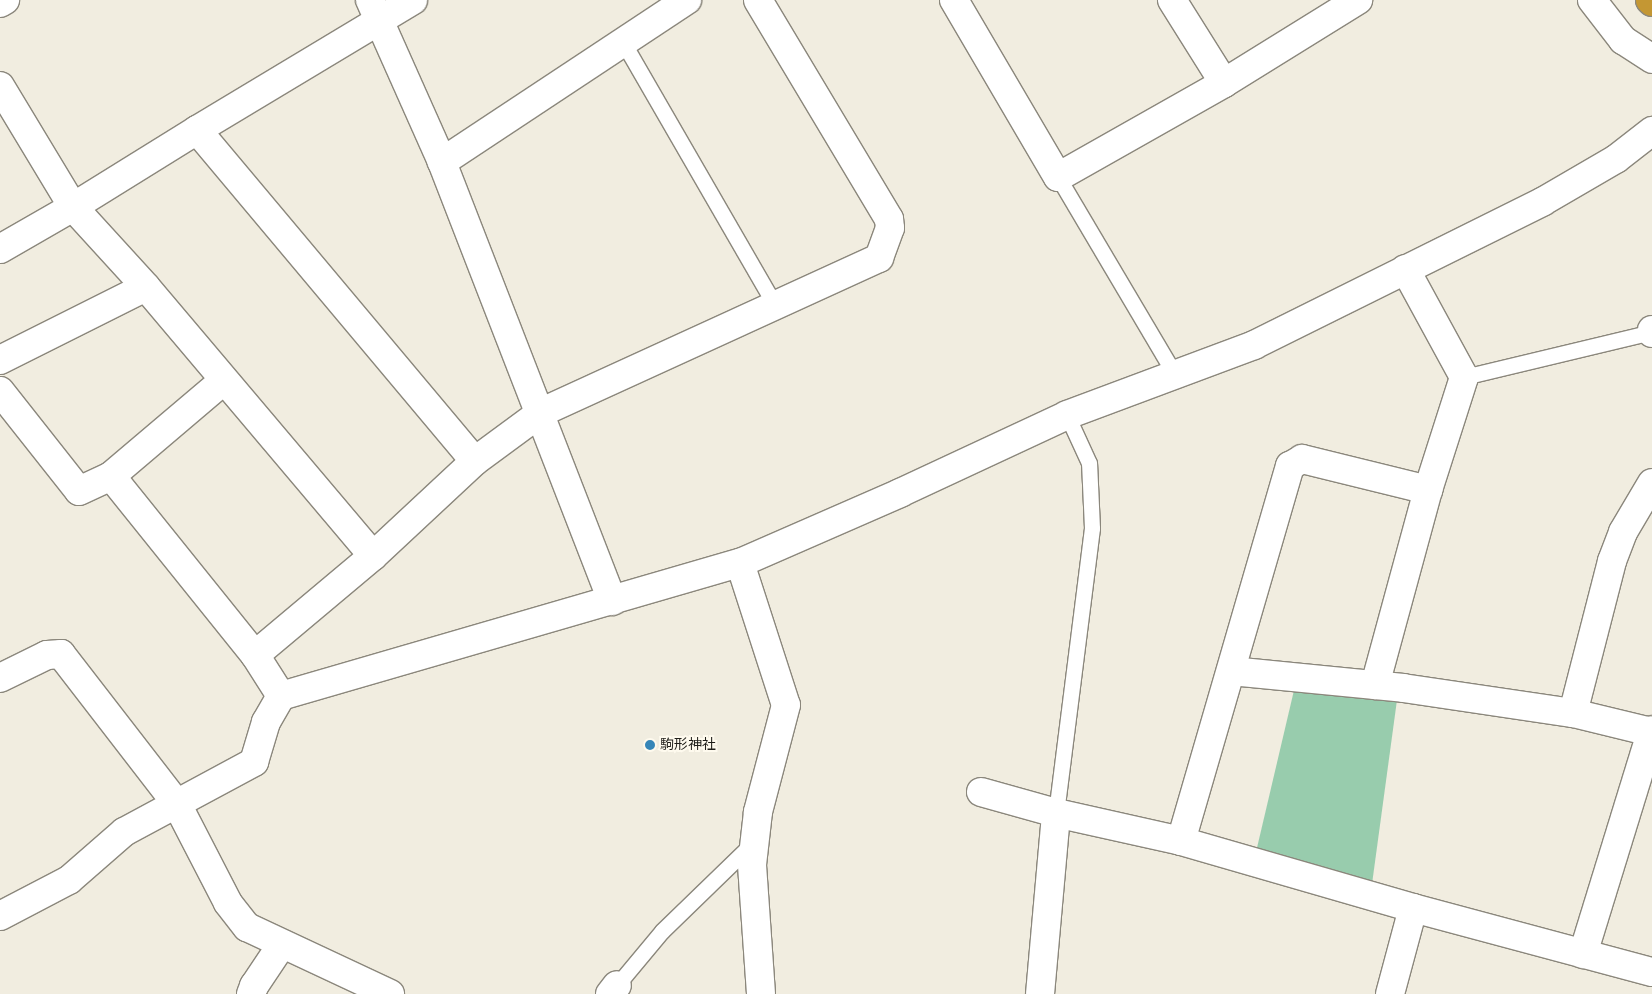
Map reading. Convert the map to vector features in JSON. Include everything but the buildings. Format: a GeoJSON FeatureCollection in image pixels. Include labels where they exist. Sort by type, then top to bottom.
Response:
{"type":"FeatureCollection","features":[{"type":"Feature","properties":{"kind":"street"},"geometry":{"type":"LineString","coordinates":[[0,3],[5,0]]}},
{"type":"Feature","properties":{"kind":"street"},"geometry":{"type":"LineString","coordinates":[[0,249],[73,207],[197,130],[375,10],[413,0]]}},
{"type":"Feature","properties":{"kind":"street"},"geometry":{"type":"LineString","coordinates":[[442,162],[687,0]]}},
{"type":"Feature","properties":{"kind":"street"},"geometry":{"type":"LineString","coordinates":[[256,655],[373,556],[475,461],[540,413],[879,258],[890,228],[889,219],[758,0]]}},
{"type":"Feature","properties":{"kind":"street"},"geometry":{"type":"LineString","coordinates":[[954,0],[1058,177],[1224,83],[1358,0]]}},
{"type":"Feature","properties":{"kind":"street"},"geometry":{"type":"LineString","coordinates":[[1172,0],[1224,83]]}},
{"type":"Feature","properties":{"kind":"street"},"geometry":{"type":"LineString","coordinates":[[1592,0],[1623,40],[1652,59]]}},
{"type":"Feature","properties":{"kind":"street"},"geometry":{"type":"LineString","coordinates":[[375,10],[442,162],[612,601]]}},
{"type":"Feature","properties":{"kind":"street"},"geometry":{"type":"LineString","coordinates":[[0,86],[73,207],[146,287],[223,381],[373,556]]}},
{"type":"Feature","properties":{"kind":"street"},"geometry":{"type":"LineString","coordinates":[[197,130],[475,461]]}},
{"type":"Feature","properties":{"kind":"street"},"geometry":{"type":"LineString","coordinates":[[0,916],[69,880],[124,832],[254,762],[266,722],[281,696],[612,601],[740,562],[900,493],[1067,416],[1254,345],[1542,202],[1616,159],[1652,131]]}},
{"type":"Feature","properties":{"kind":"street"},"geometry":{"type":"LineString","coordinates":[[1375,685],[1428,490],[1464,377],[1405,269]]}},
{"type":"Feature","properties":{"kind":"street"},"geometry":{"type":"LineString","coordinates":[[0,360],[146,287]]}},
{"type":"Feature","properties":{"kind":"street"},"geometry":{"type":"LineString","coordinates":[[0,391],[79,491],[111,476],[223,381]]}},
{"type":"Feature","properties":{"kind":"street"},"geometry":{"type":"LineString","coordinates":[[1181,842],[1290,466],[1302,459],[1428,490]]}},
{"type":"Feature","properties":{"kind":"street"},"geometry":{"type":"LineString","coordinates":[[111,476],[256,655],[281,696]]}},
{"type":"Feature","properties":{"kind":"street"},"geometry":{"type":"LineString","coordinates":[[1573,712],[1612,561],[1624,532],[1652,483]]}},
{"type":"Feature","properties":{"kind":"street"},"geometry":{"type":"LineString","coordinates":[[740,562],[786,705],[758,812],[752,865],[761,994]]}},
{"type":"Feature","properties":{"kind":"street"},"geometry":{"type":"LineString","coordinates":[[0,678],[47,655],[61,654],[177,804],[228,904],[247,927],[390,994]]}},
{"type":"Feature","properties":{"kind":"street"},"geometry":{"type":"LineString","coordinates":[[1231,671],[1375,685],[1573,712],[1652,731],[1583,954]]}},
{"type":"Feature","properties":{"kind":"street"},"geometry":{"type":"LineString","coordinates":[[981,792],[1056,813],[1181,842],[1413,908],[1652,972]]}},
{"type":"Feature","properties":{"kind":"street"},"geometry":{"type":"LineString","coordinates":[[1040,994],[1056,813]]}},
{"type":"Feature","properties":{"kind":"street"},"geometry":{"type":"LineString","coordinates":[[1390,994],[1413,908]]}},
{"type":"Feature","properties":{"kind":"street"},"geometry":{"type":"LineString","coordinates":[[251,994],[254,986],[282,944]]}},
{"type":"Feature","properties":{"kind":"lane"},"geometry":{"type":"LineString","coordinates":[[623,42],[775,305]]}},
{"type":"Feature","properties":{"kind":"lane"},"geometry":{"type":"LineString","coordinates":[[1058,177],[1175,375]]}},
{"type":"Feature","properties":{"kind":"lane"},"geometry":{"type":"LineString","coordinates":[[1464,377],[1652,332]]}},
{"type":"Feature","properties":{"kind":"lane"},"geometry":{"type":"LineString","coordinates":[[1056,813],[1092,528],[1089,463],[1067,416]]}},
{"type":"Feature","properties":{"kind":"lane"},"geometry":{"type":"LineString","coordinates":[[614,989],[662,931],[755,841]]}},
{"type":"Feature","properties":{"kind":"green space"},"geometry":{"type":"Polygon","coordinates":[[[1295,686],[1397,700],[1372,884],[1256,852],[1295,686]]]}},
{"type":"Feature","properties":{"kind":"place","name":"駒形神社"},"geometry":{"type":"Point","coordinates":[650,745]}}]}
